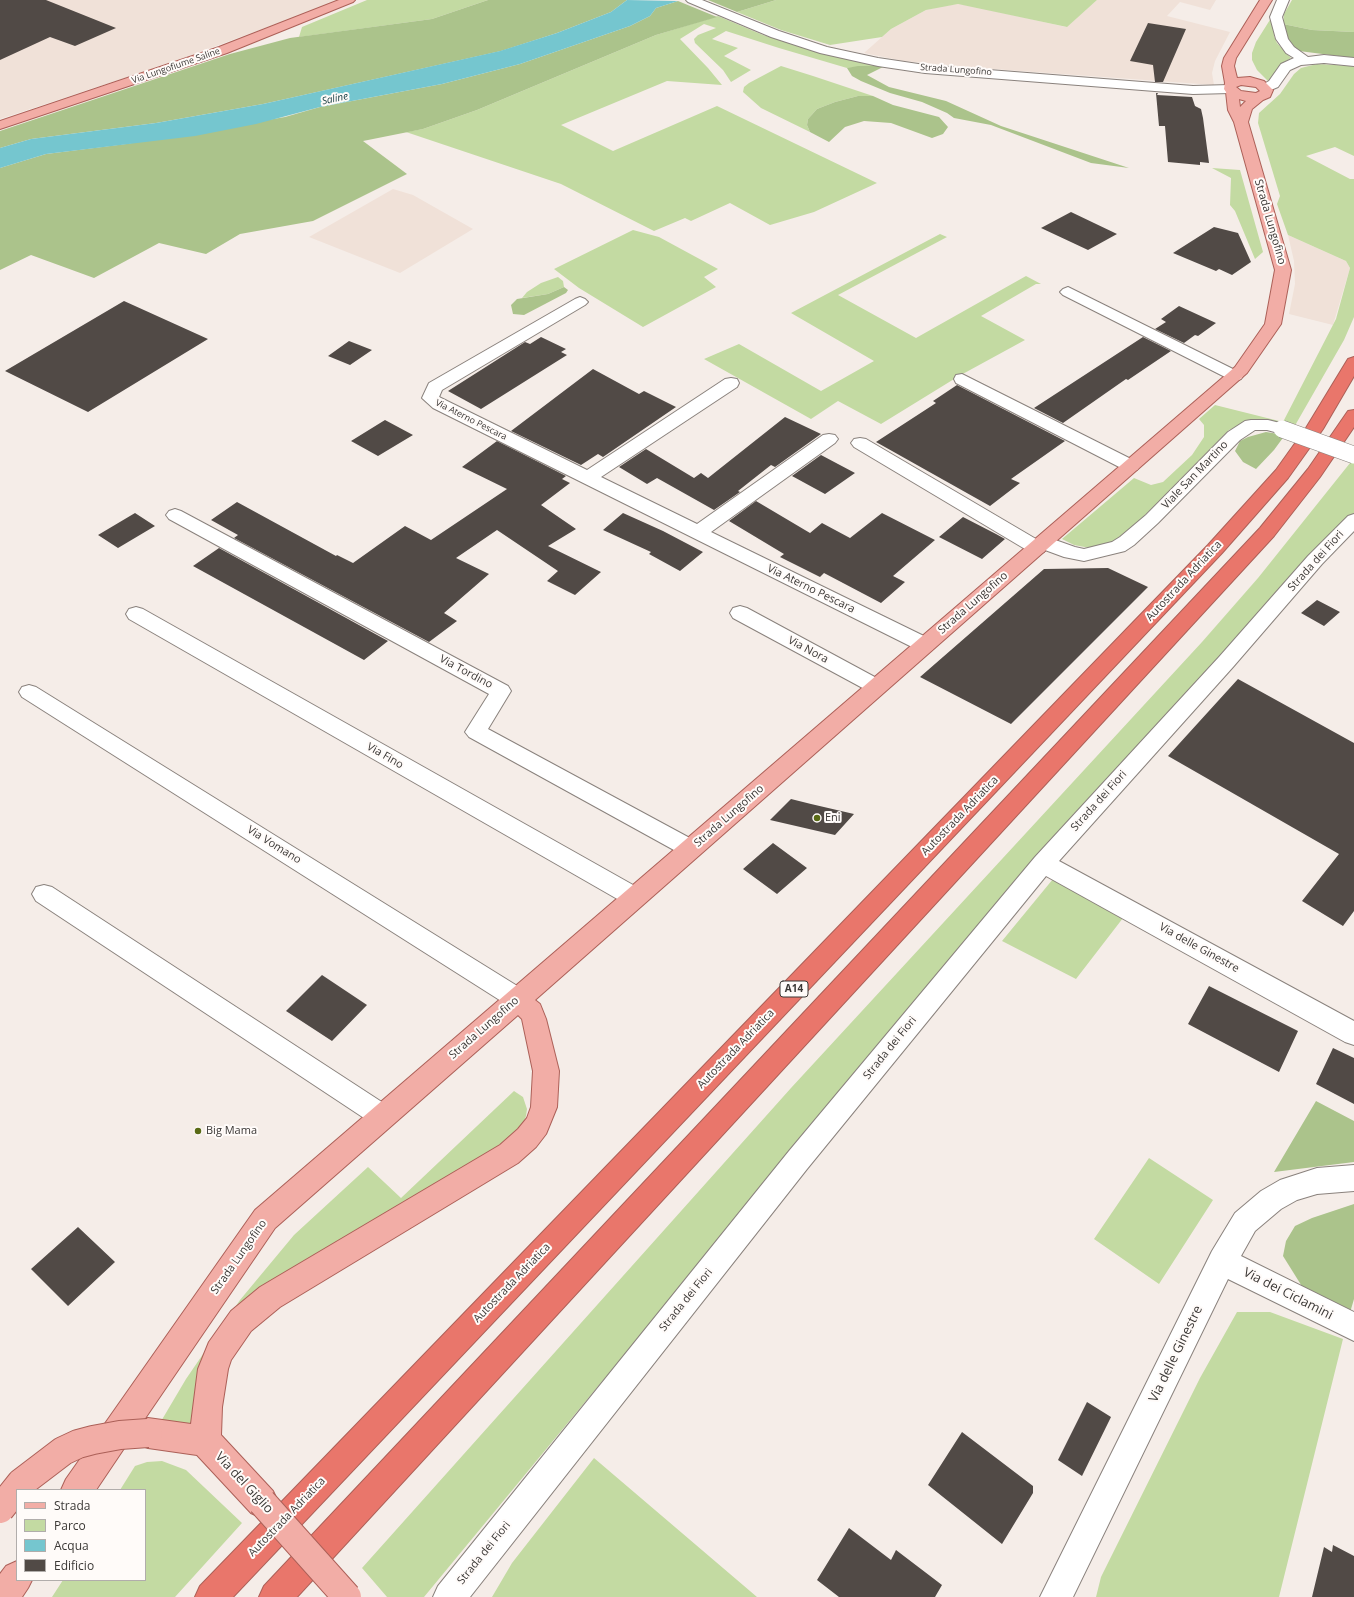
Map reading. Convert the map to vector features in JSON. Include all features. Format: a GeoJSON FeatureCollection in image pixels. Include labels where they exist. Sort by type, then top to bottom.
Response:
{"type":"FeatureCollection","features":[{"type":"Feature","properties":{"kind":"highway","name":"Autostrada Adriatica"},"geometry":{"type":"LineString","coordinates":[[211,1597],[1215,549],[1268,491],[1286,467],[1329,407],[1354,362]]}},
{"type":"Feature","properties":{"kind":"highway"},"geometry":{"type":"LineString","coordinates":[[275,1597],[1267,532],[1314,473],[1354,415]]}},
{"type":"Feature","properties":{"kind":"main road","name":"Via Lungofiume Saline"},"geometry":{"type":"LineString","coordinates":[[0,125],[223,50],[348,0]]}},
{"type":"Feature","properties":{"kind":"main road","name":"Strada Lungofino"},"geometry":{"type":"LineString","coordinates":[[78,1489],[265,1219],[1241,370],[1274,324],[1283,270],[1241,122],[1234,110],[1228,66],[1237,46],[1266,0]]}},
{"type":"Feature","properties":{"kind":"main road"},"geometry":{"type":"LineString","coordinates":[[1237,46],[1248,73],[1261,90],[1246,108],[1241,122]]}},
{"type":"Feature","properties":{"kind":"main road","name":"Strada Lungofino"},"geometry":{"type":"LineString","coordinates":[[1231,88],[1247,97],[1261,90]]}},
{"type":"Feature","properties":{"kind":"main road"},"geometry":{"type":"LineString","coordinates":[[0,1508],[21,1483],[63,1451],[78,1444],[120,1435],[148,1434],[205,1441],[207,1406],[213,1369],[219,1352],[242,1321],[270,1297],[476,1176],[514,1150],[527,1138],[538,1125],[544,1107],[546,1071],[543,1051],[531,1012],[518,999]]}},
{"type":"Feature","properties":{"kind":"main road","name":"Via del Giglio"},"geometry":{"type":"LineString","coordinates":[[205,1441],[347,1597]]}},
{"type":"Feature","properties":{"kind":"main road"},"geometry":{"type":"LineString","coordinates":[[3,1597],[16,1578]]}},
{"type":"Feature","properties":{"kind":"street","name":"Strada Lungofino"},"geometry":{"type":"LineString","coordinates":[[692,0],[775,34],[824,50],[878,62],[925,68],[1194,90],[1231,88]]}},
{"type":"Feature","properties":{"kind":"street"},"geometry":{"type":"LineString","coordinates":[[1283,0],[1276,17],[1282,39],[1290,50],[1305,60]]}},
{"type":"Feature","properties":{"kind":"street"},"geometry":{"type":"LineString","coordinates":[[1261,90],[1274,84],[1285,67],[1305,60],[1354,62]]}},
{"type":"Feature","properties":{"kind":"street"},"geometry":{"type":"LineString","coordinates":[[1068,292],[1235,376]]}},
{"type":"Feature","properties":{"kind":"street","name":"Via Aterno Pescara"},"geometry":{"type":"LineString","coordinates":[[580,302],[435,387],[430,398],[439,404],[697,533],[925,645]]}},
{"type":"Feature","properties":{"kind":"street"},"geometry":{"type":"LineString","coordinates":[[962,379],[1130,466]]}},
{"type":"Feature","properties":{"kind":"street"},"geometry":{"type":"LineString","coordinates":[[587,478],[731,383]]}},
{"type":"Feature","properties":{"kind":"street","name":"Viale San Martino"},"geometry":{"type":"LineString","coordinates":[[860,443],[1040,545],[1084,555],[1118,547],[1127,541],[1152,519],[1234,436],[1251,425],[1268,425],[1282,429],[1354,455]]}},
{"type":"Feature","properties":{"kind":"street"},"geometry":{"type":"LineString","coordinates":[[697,533],[829,439]]}},
{"type":"Feature","properties":{"kind":"street","name":"Via Tordino"},"geometry":{"type":"LineString","coordinates":[[175,515],[501,691],[476,732],[690,849]]}},
{"type":"Feature","properties":{"kind":"street","name":"Strada dei Fiori"},"geometry":{"type":"LineString","coordinates":[[449,1597],[798,1160],[1043,863],[1226,662],[1315,560],[1354,520]]}},
{"type":"Feature","properties":{"kind":"street","name":"Via Nora"},"geometry":{"type":"LineString","coordinates":[[740,613],[877,686]]}},
{"type":"Feature","properties":{"kind":"street","name":"Via Fino"},"geometry":{"type":"LineString","coordinates":[[136,614],[634,897]]}},
{"type":"Feature","properties":{"kind":"street","name":"Via Vomano"},"geometry":{"type":"LineString","coordinates":[[29,692],[518,999]]}},
{"type":"Feature","properties":{"kind":"street","name":"Via delle Ginestre"},"geometry":{"type":"LineString","coordinates":[[1043,863],[1354,1034]]}},
{"type":"Feature","properties":{"kind":"street"},"geometry":{"type":"LineString","coordinates":[[44,894],[382,1116]]}},
{"type":"Feature","properties":{"kind":"street","name":"Via delle Ginestre"},"geometry":{"type":"LineString","coordinates":[[1056,1597],[1222,1261],[1245,1222],[1271,1200],[1290,1189],[1317,1181],[1354,1178]]}},
{"type":"Feature","properties":{"kind":"street","name":"Via dei Ciclamini"},"geometry":{"type":"LineString","coordinates":[[1222,1261],[1354,1327]]}},
{"type":"Feature","properties":{"kind":"shaded area"},"geometry":{"type":"Polygon","coordinates":[[[0,0],[341,0],[170,63],[0,119],[0,0]]]}},
{"type":"Feature","properties":{"kind":"shaded area"},"geometry":{"type":"Polygon","coordinates":[[[1097,0],[1216,0],[1210,10],[1180,2],[1167,16],[1230,32],[1215,61],[1212,73],[1214,85],[903,61],[864,53],[891,29],[926,10],[943,6],[958,4],[972,6],[1066,27],[1097,0]]]}},
{"type":"Feature","properties":{"kind":"shaded area"},"geometry":{"type":"Polygon","coordinates":[[[393,189],[413,195],[473,229],[400,273],[309,237],[393,189]]]}},
{"type":"Feature","properties":{"kind":"shaded area"},"geometry":{"type":"Polygon","coordinates":[[[1288,235],[1346,261],[1350,268],[1333,325],[1289,314],[1295,284],[1294,261],[1288,235]]]}},
{"type":"Feature","properties":{"kind":"green space"},"geometry":{"type":"Polygon","coordinates":[[[367,0],[488,0],[432,19],[299,37],[302,27],[367,0]]]}},
{"type":"Feature","properties":{"kind":"green space"},"geometry":{"type":"Polygon","coordinates":[[[488,0],[627,0],[611,12],[557,33],[501,51],[263,104],[156,123],[31,139],[0,148],[0,131],[230,54],[290,38],[432,19],[488,0]]]}},
{"type":"Feature","properties":{"kind":"green space"},"geometry":{"type":"Polygon","coordinates":[[[708,0],[776,0],[737,12],[708,0]]]}},
{"type":"Feature","properties":{"kind":"green space"},"geometry":{"type":"Polygon","coordinates":[[[776,0],[1097,0],[1067,27],[958,4],[926,10],[891,29],[882,37],[830,45],[781,30],[737,12],[776,0]]]}},
{"type":"Feature","properties":{"kind":"green space"},"geometry":{"type":"Polygon","coordinates":[[[1292,0],[1354,0],[1354,32],[1312,30],[1283,24],[1284,14],[1292,0]]]}},
{"type":"Feature","properties":{"kind":"green space"},"geometry":{"type":"Polygon","coordinates":[[[678,1],[717,17],[656,35],[477,110],[423,129],[363,141],[407,174],[313,221],[240,234],[206,254],[159,243],[94,278],[31,255],[0,270],[0,168],[46,154],[126,144],[285,117],[320,107],[442,84],[520,64],[630,26],[650,16],[656,8],[678,1]]]}},
{"type":"Feature","properties":{"kind":"green space"},"geometry":{"type":"Polygon","coordinates":[[[1273,15],[1274,36],[1277,43],[1291,58],[1280,65],[1269,82],[1257,70],[1252,60],[1252,53],[1256,42],[1273,15]]]}},
{"type":"Feature","properties":{"kind":"green space"},"geometry":{"type":"Polygon","coordinates":[[[718,16],[763,35],[812,50],[885,66],[847,68],[726,31],[712,39],[738,48],[724,56],[751,70],[731,82],[723,70],[695,43],[694,39],[698,35],[716,28],[704,24],[680,39],[722,85],[667,81],[561,125],[613,151],[717,106],[877,183],[814,212],[770,225],[730,203],[691,221],[685,218],[654,231],[561,184],[406,132],[423,129],[477,110],[656,35],[718,16]]]}},
{"type":"Feature","properties":{"kind":"green space"},"geometry":{"type":"Polygon","coordinates":[[[1283,24],[1312,30],[1354,32],[1354,58],[1299,51],[1290,43],[1283,24]]]}},
{"type":"Feature","properties":{"kind":"green space"},"geometry":{"type":"Polygon","coordinates":[[[1317,64],[1354,66],[1354,156],[1335,147],[1306,156],[1350,179],[1354,179],[1354,317],[1344,340],[1293,429],[1242,424],[1229,430],[1127,533],[1109,546],[1095,549],[1074,545],[1062,539],[1134,478],[1151,485],[1163,482],[1192,455],[1204,437],[1204,425],[1199,419],[1215,405],[1283,422],[1336,319],[1350,268],[1346,261],[1288,235],[1277,204],[1280,196],[1258,123],[1259,113],[1280,94],[1294,74],[1301,68],[1317,64]]]}},
{"type":"Feature","properties":{"kind":"green space"},"geometry":{"type":"Polygon","coordinates":[[[781,66],[873,96],[858,96],[835,102],[817,109],[808,119],[807,125],[810,132],[761,108],[743,92],[744,87],[749,83],[781,66]]]}},
{"type":"Feature","properties":{"kind":"green space"},"geometry":{"type":"Polygon","coordinates":[[[858,66],[885,66],[867,75],[889,87],[946,101],[1001,126],[1129,168],[1091,163],[991,125],[954,118],[947,113],[922,102],[890,93],[861,81],[852,76],[847,68],[858,66]]]}},
{"type":"Feature","properties":{"kind":"green space"},"geometry":{"type":"Polygon","coordinates":[[[858,96],[873,96],[893,105],[939,117],[948,127],[943,134],[932,138],[891,123],[864,121],[845,127],[829,142],[810,132],[807,125],[808,119],[817,109],[835,102],[858,96]]]}},
{"type":"Feature","properties":{"kind":"green space"},"geometry":{"type":"Polygon","coordinates":[[[1212,168],[1240,170],[1263,252],[1255,259],[1235,211],[1230,205],[1231,178],[1212,168]]]}},
{"type":"Feature","properties":{"kind":"green space"},"geometry":{"type":"Polygon","coordinates":[[[633,230],[659,237],[718,269],[704,277],[716,287],[643,327],[579,288],[554,269],[633,230]]]}},
{"type":"Feature","properties":{"kind":"green space"},"geometry":{"type":"Polygon","coordinates":[[[940,234],[947,237],[838,295],[916,338],[1026,276],[1041,284],[1036,284],[981,316],[1025,340],[959,376],[881,424],[838,401],[811,419],[704,359],[739,344],[821,391],[874,361],[791,313],[940,234]]]}},
{"type":"Feature","properties":{"kind":"green space"},"geometry":{"type":"Polygon","coordinates":[[[558,277],[563,281],[564,287],[548,294],[522,298],[527,292],[541,283],[558,277]]]}},
{"type":"Feature","properties":{"kind":"green space"},"geometry":{"type":"Polygon","coordinates":[[[564,287],[568,290],[566,293],[524,315],[513,314],[511,305],[517,299],[548,294],[564,287]]]}},
{"type":"Feature","properties":{"kind":"green space"},"geometry":{"type":"Polygon","coordinates":[[[1266,432],[1285,435],[1274,450],[1256,469],[1243,462],[1235,451],[1240,441],[1266,432]]]}},
{"type":"Feature","properties":{"kind":"green space"},"geometry":{"type":"Polygon","coordinates":[[[1354,458],[1354,513],[1328,539],[775,1172],[424,1597],[387,1597],[362,1568],[791,1088],[1202,642],[1258,578],[1354,458]]]}},
{"type":"Feature","properties":{"kind":"green space"},"geometry":{"type":"Polygon","coordinates":[[[1053,879],[1123,918],[1076,979],[1002,941],[1053,879]]]}},
{"type":"Feature","properties":{"kind":"green space"},"geometry":{"type":"Polygon","coordinates":[[[514,1091],[523,1097],[527,1109],[526,1116],[521,1130],[498,1155],[238,1321],[195,1427],[160,1423],[186,1379],[240,1300],[294,1235],[368,1167],[401,1198],[514,1091]]]}},
{"type":"Feature","properties":{"kind":"green space"},"geometry":{"type":"Polygon","coordinates":[[[1316,1101],[1354,1121],[1354,1162],[1274,1172],[1316,1101]]]}},
{"type":"Feature","properties":{"kind":"green space"},"geometry":{"type":"Polygon","coordinates":[[[1149,1158],[1213,1200],[1159,1284],[1094,1239],[1149,1158]]]}},
{"type":"Feature","properties":{"kind":"green space"},"geometry":{"type":"Polygon","coordinates":[[[1354,1204],[1354,1299],[1349,1316],[1303,1288],[1283,1256],[1286,1241],[1295,1226],[1312,1218],[1354,1204]]]}},
{"type":"Feature","properties":{"kind":"green space"},"geometry":{"type":"Polygon","coordinates":[[[1237,1312],[1270,1312],[1343,1339],[1279,1597],[1096,1597],[1101,1577],[1200,1378],[1237,1312]]]}},
{"type":"Feature","properties":{"kind":"green space"},"geometry":{"type":"Polygon","coordinates":[[[594,1458],[757,1597],[492,1597],[512,1563],[594,1458]]]}},
{"type":"Feature","properties":{"kind":"green space"},"geometry":{"type":"Polygon","coordinates":[[[162,1461],[186,1470],[242,1523],[175,1597],[52,1597],[62,1581],[146,1581],[146,1489],[121,1489],[135,1466],[147,1462],[162,1461]]]}},
{"type":"Feature","properties":{"kind":"water","name":"Saline"},"geometry":{"type":"Polygon","coordinates":[[[627,0],[678,1],[656,8],[650,16],[630,26],[520,64],[442,84],[320,107],[256,124],[195,136],[46,154],[0,168],[0,148],[31,139],[156,123],[263,104],[500,51],[557,33],[611,12],[627,0]]]}},
{"type":"Feature","properties":{"kind":"building"},"geometry":{"type":"Polygon","coordinates":[[[0,0],[46,0],[116,28],[75,46],[50,37],[0,60],[0,0]]]}},
{"type":"Feature","properties":{"kind":"building"},"geometry":{"type":"Polygon","coordinates":[[[1148,23],[1186,29],[1163,82],[1155,82],[1153,65],[1130,61],[1148,23]]]}},
{"type":"Feature","properties":{"kind":"building"},"geometry":{"type":"Polygon","coordinates":[[[1156,93],[1158,93],[1157,95],[1192,97],[1195,106],[1201,109],[1209,163],[1200,162],[1200,165],[1168,162],[1165,126],[1159,126],[1156,93]]]}},
{"type":"Feature","properties":{"kind":"building"},"geometry":{"type":"Polygon","coordinates":[[[1071,212],[1117,234],[1088,250],[1041,228],[1071,212]]]}},
{"type":"Feature","properties":{"kind":"building"},"geometry":{"type":"Polygon","coordinates":[[[1214,227],[1238,233],[1251,262],[1232,275],[1219,269],[1216,271],[1173,253],[1214,227]]]}},
{"type":"Feature","properties":{"kind":"building"},"geometry":{"type":"Polygon","coordinates":[[[124,301],[208,339],[88,412],[5,371],[124,301]]]}},
{"type":"Feature","properties":{"kind":"building"},"geometry":{"type":"Polygon","coordinates":[[[1179,306],[1216,323],[1198,336],[1195,335],[1184,343],[1155,329],[1166,322],[1161,319],[1179,306]]]}},
{"type":"Feature","properties":{"kind":"building"},"geometry":{"type":"Polygon","coordinates":[[[541,337],[566,349],[561,352],[567,355],[481,409],[448,391],[525,342],[530,344],[541,337]]]}},
{"type":"Feature","properties":{"kind":"building"},"geometry":{"type":"Polygon","coordinates":[[[1143,337],[1171,351],[1128,380],[1126,379],[1063,423],[1034,408],[1143,337]]]}},
{"type":"Feature","properties":{"kind":"building"},"geometry":{"type":"Polygon","coordinates":[[[349,341],[372,350],[350,365],[328,356],[349,341]]]}},
{"type":"Feature","properties":{"kind":"building"},"geometry":{"type":"Polygon","coordinates":[[[593,369],[639,394],[644,391],[676,407],[603,457],[598,454],[581,465],[511,431],[593,369]]]}},
{"type":"Feature","properties":{"kind":"building"},"geometry":{"type":"Polygon","coordinates":[[[957,385],[1065,441],[1011,479],[1020,483],[990,506],[876,442],[936,403],[933,401],[957,385]]]}},
{"type":"Feature","properties":{"kind":"building"},"geometry":{"type":"Polygon","coordinates":[[[785,417],[821,434],[775,467],[771,465],[738,491],[740,492],[714,510],[657,478],[647,484],[619,467],[646,449],[694,478],[701,473],[708,478],[785,417]]]}},
{"type":"Feature","properties":{"kind":"building"},"geometry":{"type":"Polygon","coordinates":[[[385,420],[413,435],[378,456],[351,441],[385,420]]]}},
{"type":"Feature","properties":{"kind":"building"},"geometry":{"type":"Polygon","coordinates":[[[497,441],[566,476],[562,479],[570,483],[541,505],[576,529],[548,546],[601,572],[575,595],[547,581],[558,571],[497,530],[456,558],[489,574],[444,613],[457,621],[429,642],[234,538],[238,535],[211,520],[237,502],[336,556],[337,555],[353,563],[405,526],[431,540],[507,489],[462,467],[497,441]]]}},
{"type":"Feature","properties":{"kind":"building"},"geometry":{"type":"Polygon","coordinates":[[[821,455],[855,473],[825,494],[792,476],[821,455]]]}},
{"type":"Feature","properties":{"kind":"building"},"geometry":{"type":"Polygon","coordinates":[[[756,501],[810,533],[822,523],[850,538],[882,513],[935,540],[893,576],[905,582],[881,603],[824,573],[820,577],[780,557],[784,554],[729,521],[756,501]]]}},
{"type":"Feature","properties":{"kind":"building"},"geometry":{"type":"Polygon","coordinates":[[[135,513],[155,526],[118,548],[98,535],[135,513]]]}},
{"type":"Feature","properties":{"kind":"building"},"geometry":{"type":"Polygon","coordinates":[[[623,513],[663,531],[703,552],[680,571],[649,554],[651,552],[603,530],[623,513]]]}},
{"type":"Feature","properties":{"kind":"building"},"geometry":{"type":"Polygon","coordinates":[[[963,517],[1005,539],[982,559],[939,537],[963,517]]]}},
{"type":"Feature","properties":{"kind":"building"},"geometry":{"type":"Polygon","coordinates":[[[219,548],[388,641],[364,660],[193,566],[219,548]]]}},
{"type":"Feature","properties":{"kind":"building"},"geometry":{"type":"Polygon","coordinates":[[[1108,568],[1148,587],[1011,724],[920,677],[1044,569],[1108,568]]]}},
{"type":"Feature","properties":{"kind":"building"},"geometry":{"type":"Polygon","coordinates":[[[1317,600],[1340,612],[1324,626],[1301,613],[1317,600]]]}},
{"type":"Feature","properties":{"kind":"building"},"geometry":{"type":"Polygon","coordinates":[[[1238,679],[1354,743],[1354,911],[1343,926],[1302,901],[1339,854],[1168,756],[1238,679]]]}},
{"type":"Feature","properties":{"kind":"building"},"geometry":{"type":"Polygon","coordinates":[[[791,799],[854,814],[835,835],[770,820],[791,799]]]}},
{"type":"Feature","properties":{"kind":"building"},"geometry":{"type":"Polygon","coordinates":[[[773,843],[807,868],[777,894],[743,869],[773,843]]]}},
{"type":"Feature","properties":{"kind":"building"},"geometry":{"type":"Polygon","coordinates":[[[322,975],[367,1005],[332,1041],[286,1011],[322,975]]]}},
{"type":"Feature","properties":{"kind":"building"},"geometry":{"type":"Polygon","coordinates":[[[1209,986],[1298,1031],[1279,1072],[1188,1024],[1209,986]]]}},
{"type":"Feature","properties":{"kind":"building"},"geometry":{"type":"Polygon","coordinates":[[[1333,1048],[1354,1058],[1354,1104],[1316,1084],[1333,1048]]]}},
{"type":"Feature","properties":{"kind":"building"},"geometry":{"type":"Polygon","coordinates":[[[78,1227],[115,1262],[68,1306],[31,1269],[78,1227]]]}},
{"type":"Feature","properties":{"kind":"building"},"geometry":{"type":"Polygon","coordinates":[[[1087,1402],[1111,1417],[1082,1476],[1058,1460],[1087,1402]]]}},
{"type":"Feature","properties":{"kind":"building"},"geometry":{"type":"Polygon","coordinates":[[[962,1432],[1033,1486],[1033,1493],[1002,1544],[928,1485],[962,1432]]]}},
{"type":"Feature","properties":{"kind":"building"},"geometry":{"type":"Polygon","coordinates":[[[849,1528],[891,1560],[896,1550],[942,1585],[935,1597],[839,1597],[817,1580],[849,1528]]]}},
{"type":"Feature","properties":{"kind":"building"},"geometry":{"type":"Polygon","coordinates":[[[1333,1545],[1354,1556],[1354,1597],[1312,1597],[1324,1547],[1332,1552],[1333,1545]]]}},
{"type":"Feature","properties":{"kind":"place","name":"Eni"},"geometry":{"type":"Point","coordinates":[817,818]}},
{"type":"Feature","properties":{"kind":"place","name":"Big Mama"},"geometry":{"type":"Point","coordinates":[198,1131]}}]}
